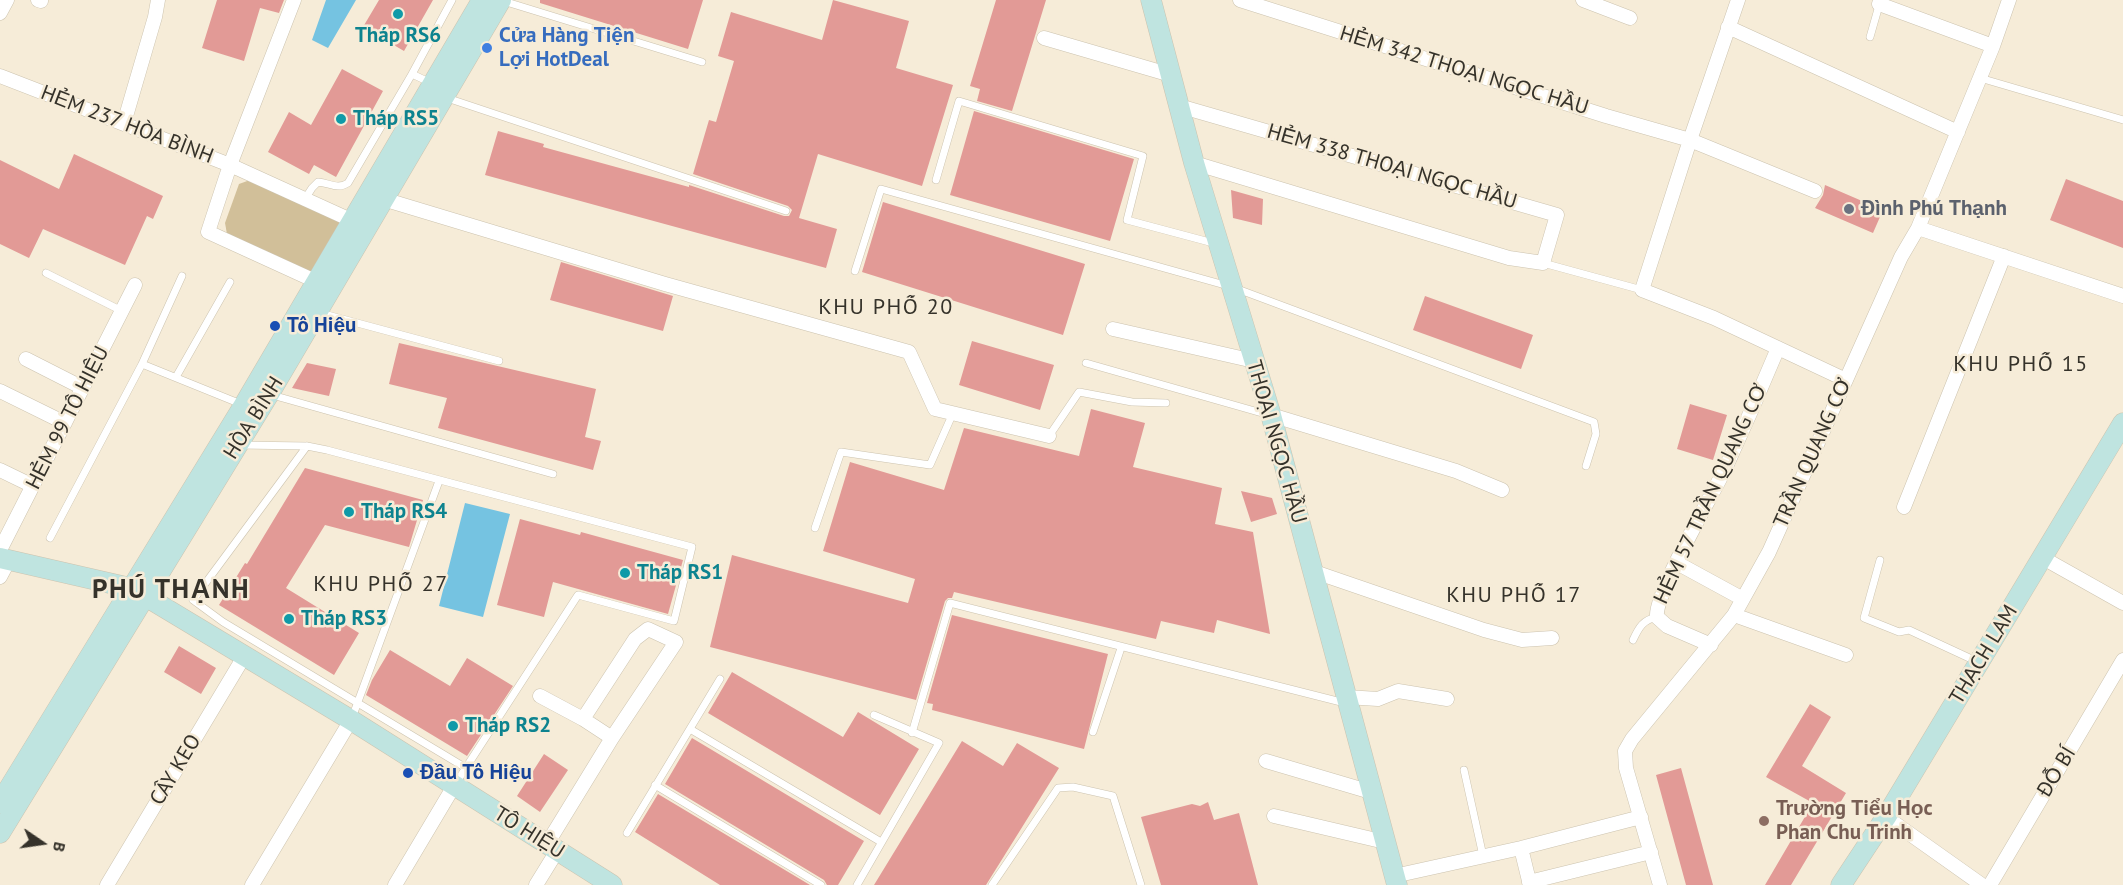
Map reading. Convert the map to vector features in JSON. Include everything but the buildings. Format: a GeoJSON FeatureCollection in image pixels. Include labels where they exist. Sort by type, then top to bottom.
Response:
{"type":"FeatureCollection","features":[{"type":"Feature","properties":{"kind":"main road","name":"HÒA BÌNH"},"geometry":{"type":"LineString","coordinates":[[0,833],[244,405],[383,199],[439,91],[482,0]]}},
{"type":"Feature","properties":{"kind":"main road","name":"HÒA BÌNH"},"geometry":{"type":"LineString","coordinates":[[0,803],[269,394],[317,313],[324,285],[352,221],[500,0]]}},
{"type":"Feature","properties":{"kind":"main road","name":"THOẠI NGỌC HẦU"},"geometry":{"type":"LineString","coordinates":[[1151,0],[1194,163],[1271,415],[1396,880]]}},
{"type":"Feature","properties":{"kind":"main road","name":"THẠCH LAM"},"geometry":{"type":"LineString","coordinates":[[1841,885],[1886,817],[1980,663],[2123,423]]}},
{"type":"Feature","properties":{"kind":"main road","name":"TÔ HIỆU"},"geometry":{"type":"LineString","coordinates":[[2,562],[138,592],[245,655],[355,711],[454,786],[612,885]]}},
{"type":"Feature","properties":{"kind":"street"},"geometry":{"type":"LineString","coordinates":[[0,13],[7,0]]}},
{"type":"Feature","properties":{"kind":"street"},"geometry":{"type":"LineString","coordinates":[[124,123],[158,0]]}},
{"type":"Feature","properties":{"kind":"street"},"geometry":{"type":"LineString","coordinates":[[294,0],[230,165],[352,221]]}},
{"type":"Feature","properties":{"kind":"street","name":"HẺM 342 THOẠI NGỌC HẦU"},"geometry":{"type":"LineString","coordinates":[[1240,0],[1606,116],[1690,140],[1815,191]]}},
{"type":"Feature","properties":{"kind":"street"},"geometry":{"type":"LineString","coordinates":[[1583,0],[1630,18]]}},
{"type":"Feature","properties":{"kind":"street"},"geometry":{"type":"LineString","coordinates":[[1738,0],[1642,290],[1714,318],[1846,380]]}},
{"type":"Feature","properties":{"kind":"street","name":"TRẦN QUANG CƠ"},"geometry":{"type":"LineString","coordinates":[[1660,885],[1626,768],[1625,751],[1632,739],[1734,615],[1769,552],[1901,257],[1918,228],[1994,46],[2009,0]]}},
{"type":"Feature","properties":{"kind":"street"},"geometry":{"type":"LineString","coordinates":[[1880,2],[1994,46]]}},
{"type":"Feature","properties":{"kind":"street"},"geometry":{"type":"LineString","coordinates":[[1728,27],[1958,132]]}},
{"type":"Feature","properties":{"kind":"street"},"geometry":{"type":"LineString","coordinates":[[1044,38],[1171,75]]}},
{"type":"Feature","properties":{"kind":"street","name":"HẺM 237 HÒA BÌNH"},"geometry":{"type":"LineString","coordinates":[[0,76],[230,165],[208,232],[324,285]]}},
{"type":"Feature","properties":{"kind":"street","name":"HẺM 338 THOẠI NGỌC HẦU"},"geometry":{"type":"LineString","coordinates":[[1179,106],[1557,215],[1543,263]]}},
{"type":"Feature","properties":{"kind":"street"},"geometry":{"type":"LineString","coordinates":[[1194,163],[1509,258],[1543,263]]}},
{"type":"Feature","properties":{"kind":"street"},"geometry":{"type":"LineString","coordinates":[[383,199],[665,284],[909,352],[935,409],[1048,436]]}},
{"type":"Feature","properties":{"kind":"street"},"geometry":{"type":"LineString","coordinates":[[1918,228],[2123,296]]}},
{"type":"Feature","properties":{"kind":"street"},"geometry":{"type":"LineString","coordinates":[[1904,507],[2004,256]]}},
{"type":"Feature","properties":{"kind":"street","name":"HẺM 99 TÔ HIỆU"},"geometry":{"type":"LineString","coordinates":[[2,562],[33,486],[135,285]]}},
{"type":"Feature","properties":{"kind":"street"},"geometry":{"type":"LineString","coordinates":[[1113,329],[1254,361]]}},
{"type":"Feature","properties":{"kind":"street","name":"HẺM 57 TRẦN QUANG CƠ"},"geometry":{"type":"LineString","coordinates":[[1711,645],[1667,626],[1657,617],[1658,604],[1724,471],[1778,348]]}},
{"type":"Feature","properties":{"kind":"street"},"geometry":{"type":"LineString","coordinates":[[26,359],[83,388]]}},
{"type":"Feature","properties":{"kind":"street"},"geometry":{"type":"LineString","coordinates":[[0,391],[65,423]]}},
{"type":"Feature","properties":{"kind":"street"},"geometry":{"type":"LineString","coordinates":[[1271,415],[1456,471],[1502,490]]}},
{"type":"Feature","properties":{"kind":"street"},"geometry":{"type":"LineString","coordinates":[[0,470],[33,486]]}},
{"type":"Feature","properties":{"kind":"street"},"geometry":{"type":"LineString","coordinates":[[2043,558],[2123,603]]}},
{"type":"Feature","properties":{"kind":"street"},"geometry":{"type":"LineString","coordinates":[[1677,563],[1743,599]]}},
{"type":"Feature","properties":{"kind":"street"},"geometry":{"type":"LineString","coordinates":[[1312,571],[1484,630],[1522,640],[1552,638]]}},
{"type":"Feature","properties":{"kind":"street"},"geometry":{"type":"LineString","coordinates":[[1734,615],[1846,655]]}},
{"type":"Feature","properties":{"kind":"street"},"geometry":{"type":"LineString","coordinates":[[536,885],[552,848],[612,738],[676,642],[648,629],[635,639],[583,719]]}},
{"type":"Feature","properties":{"kind":"street","name":"CÂY KEO"},"geometry":{"type":"LineString","coordinates":[[107,885],[245,655]]}},
{"type":"Feature","properties":{"kind":"street","name":"ĐỖ BÍ"},"geometry":{"type":"LineString","coordinates":[[1990,885],[2123,660]]}},
{"type":"Feature","properties":{"kind":"street"},"geometry":{"type":"LineString","coordinates":[[1347,700],[1378,699],[1398,691],[1446,699]]}},
{"type":"Feature","properties":{"kind":"street"},"geometry":{"type":"LineString","coordinates":[[540,696],[612,738]]}},
{"type":"Feature","properties":{"kind":"street"},"geometry":{"type":"LineString","coordinates":[[252,885],[355,711]]}},
{"type":"Feature","properties":{"kind":"street"},"geometry":{"type":"LineString","coordinates":[[1266,761],[1371,792]]}},
{"type":"Feature","properties":{"kind":"street"},"geometry":{"type":"LineString","coordinates":[[395,885],[454,786]]}},
{"type":"Feature","properties":{"kind":"street"},"geometry":{"type":"LineString","coordinates":[[1274,816],[1384,842]]}},
{"type":"Feature","properties":{"kind":"street"},"geometry":{"type":"LineString","coordinates":[[1396,880],[1641,817]]}},
{"type":"Feature","properties":{"kind":"street"},"geometry":{"type":"LineString","coordinates":[[1886,817],[1982,885]]}},
{"type":"Feature","properties":{"kind":"street"},"geometry":{"type":"LineString","coordinates":[[1521,848],[1530,884],[1651,852]]}},
{"type":"Feature","properties":{"kind":"lane"},"geometry":{"type":"LineString","coordinates":[[306,200],[312,188],[318,183],[342,187],[348,183],[452,0]]}},
{"type":"Feature","properties":{"kind":"lane"},"geometry":{"type":"LineString","coordinates":[[500,0],[702,62]]}},
{"type":"Feature","properties":{"kind":"lane"},"geometry":{"type":"LineString","coordinates":[[1870,37],[1880,2]]}},
{"type":"Feature","properties":{"kind":"lane"},"geometry":{"type":"LineString","coordinates":[[412,74],[439,91],[786,211]]}},
{"type":"Feature","properties":{"kind":"lane"},"geometry":{"type":"LineString","coordinates":[[1980,78],[2123,120]]}},
{"type":"Feature","properties":{"kind":"lane"},"geometry":{"type":"LineString","coordinates":[[936,180],[959,100],[1143,156],[1127,220],[1220,245]]}},
{"type":"Feature","properties":{"kind":"lane"},"geometry":{"type":"LineString","coordinates":[[855,271],[881,189],[1232,288],[1594,422],[1596,434],[1586,466]]}},
{"type":"Feature","properties":{"kind":"lane"},"geometry":{"type":"LineString","coordinates":[[1543,263],[1642,290]]}},
{"type":"Feature","properties":{"kind":"lane"},"geometry":{"type":"LineString","coordinates":[[46,273],[122,311]]}},
{"type":"Feature","properties":{"kind":"lane"},"geometry":{"type":"LineString","coordinates":[[50,538],[142,364],[182,276]]}},
{"type":"Feature","properties":{"kind":"lane"},"geometry":{"type":"LineString","coordinates":[[176,377],[230,282]]}},
{"type":"Feature","properties":{"kind":"lane"},"geometry":{"type":"LineString","coordinates":[[317,313],[499,361]]}},
{"type":"Feature","properties":{"kind":"lane"},"geometry":{"type":"LineString","coordinates":[[1086,363],[1271,415]]}},
{"type":"Feature","properties":{"kind":"lane"},"geometry":{"type":"LineString","coordinates":[[142,364],[244,405]]}},
{"type":"Feature","properties":{"kind":"lane"},"geometry":{"type":"LineString","coordinates":[[1048,436],[1078,392],[1132,402],[1166,403]]}},
{"type":"Feature","properties":{"kind":"lane"},"geometry":{"type":"LineString","coordinates":[[269,394],[553,474]]}},
{"type":"Feature","properties":{"kind":"lane"},"geometry":{"type":"LineString","coordinates":[[815,528],[841,452],[930,465],[953,414]]}},
{"type":"Feature","properties":{"kind":"lane"},"geometry":{"type":"LineString","coordinates":[[237,445],[307,446],[692,547],[674,621],[578,595],[454,786]]}},
{"type":"Feature","properties":{"kind":"lane"},"geometry":{"type":"LineString","coordinates":[[307,446],[194,600],[355,711],[466,768]]}},
{"type":"Feature","properties":{"kind":"lane"},"geometry":{"type":"LineString","coordinates":[[355,711],[439,481]]}},
{"type":"Feature","properties":{"kind":"lane"},"geometry":{"type":"LineString","coordinates":[[1881,560],[1864,618],[1899,632],[1909,630],[1980,663]]}},
{"type":"Feature","properties":{"kind":"lane"},"geometry":{"type":"LineString","coordinates":[[912,733],[950,603],[1121,648],[1347,700]]}},
{"type":"Feature","properties":{"kind":"lane"},"geometry":{"type":"LineString","coordinates":[[1633,640],[1639,626],[1648,619],[1657,617]]}},
{"type":"Feature","properties":{"kind":"lane"},"geometry":{"type":"LineString","coordinates":[[1093,732],[1121,648]]}},
{"type":"Feature","properties":{"kind":"lane"},"geometry":{"type":"LineString","coordinates":[[627,832],[720,679]]}},
{"type":"Feature","properties":{"kind":"lane"},"geometry":{"type":"LineString","coordinates":[[857,885],[939,743],[874,715]]}},
{"type":"Feature","properties":{"kind":"lane"},"geometry":{"type":"LineString","coordinates":[[690,729],[881,842]]}},
{"type":"Feature","properties":{"kind":"lane"},"geometry":{"type":"LineString","coordinates":[[1464,770],[1484,856]]}},
{"type":"Feature","properties":{"kind":"lane"},"geometry":{"type":"LineString","coordinates":[[655,785],[821,885]]}},
{"type":"Feature","properties":{"kind":"lane"},"geometry":{"type":"LineString","coordinates":[[992,885],[1058,788],[1073,788],[1113,796],[1141,885]]}},
{"type":"Feature","properties":{"kind":"shaded area"},"geometry":{"type":"Polygon","coordinates":[[[250,180],[339,221],[340,224],[311,273],[227,234],[225,223],[239,184],[250,180]]]}},
{"type":"Feature","properties":{"kind":"water"},"geometry":{"type":"Polygon","coordinates":[[[326,0],[356,0],[328,48],[312,40],[326,0]]]}},
{"type":"Feature","properties":{"kind":"water"},"geometry":{"type":"Polygon","coordinates":[[[465,503],[510,514],[483,617],[439,606],[465,503]]]}},
{"type":"Feature","properties":{"kind":"place","name":"Tháp RS6"},"geometry":{"type":"Point","coordinates":[398,14]}},
{"type":"Feature","properties":{"kind":"place","name":"Cửa Hàng Tiện Lợi HotDeal"},"geometry":{"type":"Point","coordinates":[487,48]}},
{"type":"Feature","properties":{"kind":"place","name":"Tháp RS5"},"geometry":{"type":"Point","coordinates":[341,119]}},
{"type":"Feature","properties":{"kind":"place","name":"Đình Phú Thạnh"},"geometry":{"type":"Point","coordinates":[1849,209]}},
{"type":"Feature","properties":{"kind":"place","name":"Tô Hiệu"},"geometry":{"type":"Point","coordinates":[275,326]}},
{"type":"Feature","properties":{"kind":"place","name":"Tháp RS4"},"geometry":{"type":"Point","coordinates":[349,512]}},
{"type":"Feature","properties":{"kind":"place","name":"Tháp RS1"},"geometry":{"type":"Point","coordinates":[625,573]}},
{"type":"Feature","properties":{"kind":"place","name":"Tháp RS3"},"geometry":{"type":"Point","coordinates":[289,619]}},
{"type":"Feature","properties":{"kind":"place","name":"Tháp RS2"},"geometry":{"type":"Point","coordinates":[453,726]}},
{"type":"Feature","properties":{"kind":"place","name":"Đầu Tô Hiệu"},"geometry":{"type":"Point","coordinates":[408,773]}},
{"type":"Feature","properties":{"kind":"place","name":"Trường Tiểu Học Phan Chu Trinh"},"geometry":{"type":"Point","coordinates":[1764,821]}},
{"type":"Feature","properties":{"kind":"district","name":"KHU PHỐ 20"},"geometry":{"type":"Point","coordinates":[886,308]}},
{"type":"Feature","properties":{"kind":"district","name":"KHU PHỐ 15"},"geometry":{"type":"Point","coordinates":[2021,365]}},
{"type":"Feature","properties":{"kind":"district","name":"KHU PHỐ 27"},"geometry":{"type":"Point","coordinates":[381,585]}},
{"type":"Feature","properties":{"kind":"district","name":"PHÚ THẠNH"},"geometry":{"type":"Point","coordinates":[171,590]}},
{"type":"Feature","properties":{"kind":"district","name":"KHU PHỐ 17"},"geometry":{"type":"Point","coordinates":[1514,596]}}]}
